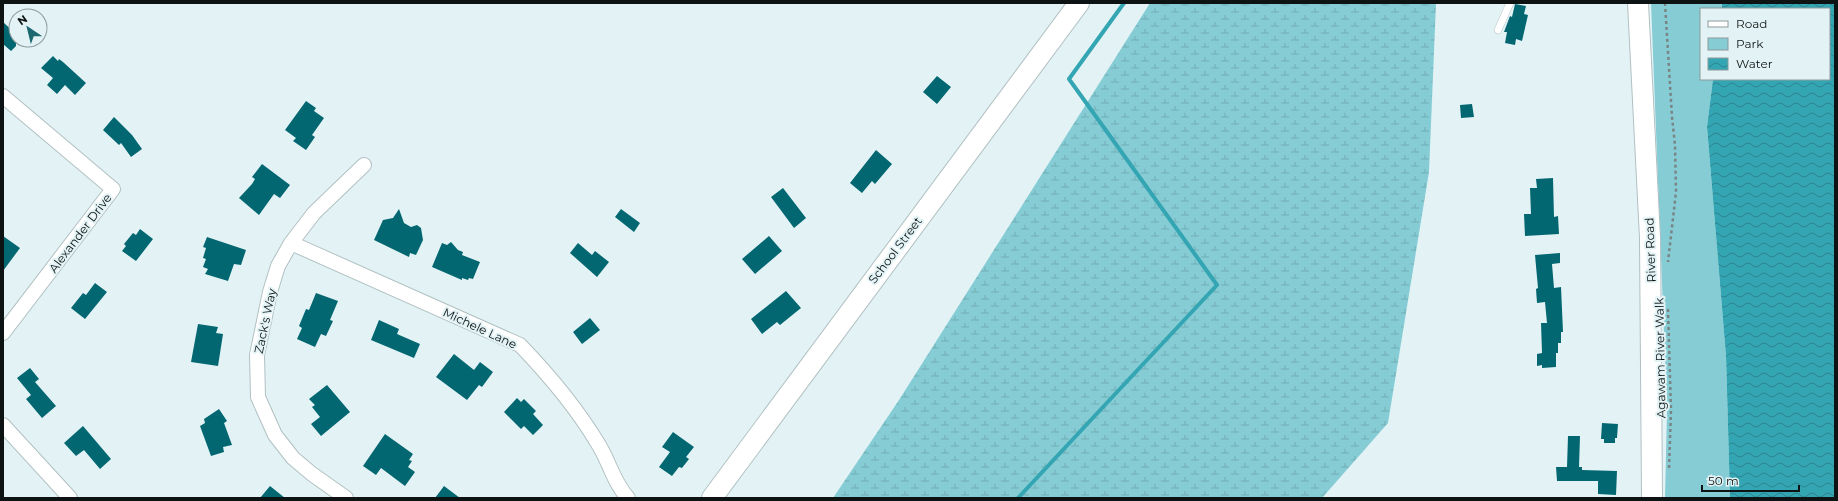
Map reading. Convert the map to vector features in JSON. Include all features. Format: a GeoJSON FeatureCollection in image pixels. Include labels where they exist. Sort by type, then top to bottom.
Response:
{"type":"FeatureCollection","features":[{"type":"Feature","properties":{"kind":"street","name":"School Street"},"geometry":{"type":"LineString","coordinates":[[712,498],[1079,3]]}},
{"type":"Feature","properties":{"kind":"street","name":"River Road"},"geometry":{"type":"LineString","coordinates":[[1638,3],[1650,238],[1652,498]]}},
{"type":"Feature","properties":{"kind":"street","name":"Alexander Drive"},"geometry":{"type":"LineString","coordinates":[[3,96],[113,190],[3,334]]}},
{"type":"Feature","properties":{"kind":"street","name":"Zack's Way"},"geometry":{"type":"LineString","coordinates":[[346,498],[312,474],[293,458],[275,435],[258,397],[257,355],[268,300],[278,266],[291,243],[314,213],[364,165]]}},
{"type":"Feature","properties":{"kind":"street","name":"Michele Lane"},"geometry":{"type":"LineString","coordinates":[[291,243],[520,345],[544,370],[597,442],[619,488],[628,498]]}},
{"type":"Feature","properties":{"kind":"street"},"geometry":{"type":"LineString","coordinates":[[3,425],[70,498]]}},
{"type":"Feature","properties":{"kind":"lane"},"geometry":{"type":"LineString","coordinates":[[1498,30],[1510,3]]}},
{"type":"Feature","properties":{"kind":"path"},"geometry":{"type":"LineString","coordinates":[[1665,3],[1676,176],[1676,192],[1667,264]]}},
{"type":"Feature","properties":{"kind":"path","name":"Agawam River Walk"},"geometry":{"type":"LineString","coordinates":[[1668,303],[1671,410],[1669,477]]}},
{"type":"Feature","properties":{"kind":"green space"},"geometry":{"type":"Polygon","coordinates":[[[1150,3],[1436,3],[1429,172],[1388,423],[1322,498],[833,498],[899,400],[1150,3]]]}},
{"type":"Feature","properties":{"kind":"green space"},"geometry":{"type":"Polygon","coordinates":[[[1651,3],[1722,3],[1722,8],[1700,8],[1700,80],[1713,80],[1707,127],[1726,356],[1730,498],[1665,498],[1667,411],[1651,3]]]}},
{"type":"Feature","properties":{"kind":"water"},"geometry":{"type":"Polygon","coordinates":[[[1722,3],[1835,3],[1835,498],[1730,498],[1726,356],[1707,127],[1713,80],[1830,80],[1830,8],[1722,8],[1722,3]]]}},
{"type":"Feature","properties":{"kind":"building"},"geometry":{"type":"Polygon","coordinates":[[[1515,4],[1526,6],[1524,14],[1528,15],[1522,41],[1516,39],[1515,45],[1505,43],[1507,32],[1504,32],[1510,16],[1512,17],[1515,4]]]}},
{"type":"Feature","properties":{"kind":"building"},"geometry":{"type":"Polygon","coordinates":[[[3,22],[8,27],[8,48],[14,48],[11,51],[3,44],[3,22]]]}},
{"type":"Feature","properties":{"kind":"building"},"geometry":{"type":"Polygon","coordinates":[[[53,56],[58,61],[59,59],[63,62],[86,83],[75,95],[65,85],[57,94],[47,85],[53,78],[41,68],[53,56]]]}},
{"type":"Feature","properties":{"kind":"building"},"geometry":{"type":"Polygon","coordinates":[[[937,76],[951,87],[937,104],[923,92],[937,76]]]}},
{"type":"Feature","properties":{"kind":"building"},"geometry":{"type":"Polygon","coordinates":[[[306,101],[316,108],[314,111],[324,118],[312,135],[315,137],[306,150],[293,141],[296,138],[285,130],[306,101]]]}},
{"type":"Feature","properties":{"kind":"building"},"geometry":{"type":"Polygon","coordinates":[[[1472,104],[1474,117],[1461,118],[1460,105],[1472,104]]]}},
{"type":"Feature","properties":{"kind":"building"},"geometry":{"type":"Polygon","coordinates":[[[114,117],[132,135],[142,149],[131,157],[121,143],[119,145],[103,130],[114,117]]]}},
{"type":"Feature","properties":{"kind":"building"},"geometry":{"type":"Polygon","coordinates":[[[876,150],[892,164],[875,184],[872,181],[862,193],[850,183],[876,150]]]}},
{"type":"Feature","properties":{"kind":"building"},"geometry":{"type":"Polygon","coordinates":[[[262,164],[290,185],[280,198],[274,194],[259,215],[239,198],[252,184],[255,179],[252,177],[262,164]]]}},
{"type":"Feature","properties":{"kind":"building"},"geometry":{"type":"Polygon","coordinates":[[[1553,178],[1554,217],[1558,216],[1559,234],[1525,236],[1524,214],[1531,214],[1530,188],[1537,188],[1536,179],[1553,178]]]}},
{"type":"Feature","properties":{"kind":"building"},"geometry":{"type":"Polygon","coordinates":[[[783,188],[806,218],[794,228],[771,197],[783,188]]]}},
{"type":"Feature","properties":{"kind":"building"},"geometry":{"type":"Polygon","coordinates":[[[399,209],[404,223],[411,227],[417,225],[421,228],[423,240],[416,255],[410,253],[409,257],[374,240],[383,220],[393,218],[399,209]]]}},
{"type":"Feature","properties":{"kind":"building"},"geometry":{"type":"Polygon","coordinates":[[[621,209],[640,223],[634,232],[615,217],[621,209]]]}},
{"type":"Feature","properties":{"kind":"building"},"geometry":{"type":"Polygon","coordinates":[[[140,229],[153,239],[136,261],[122,251],[126,246],[124,244],[133,233],[136,235],[140,229]]]}},
{"type":"Feature","properties":{"kind":"building"},"geometry":{"type":"Polygon","coordinates":[[[3,236],[20,248],[3,271],[3,236]]]}},
{"type":"Feature","properties":{"kind":"building"},"geometry":{"type":"Polygon","coordinates":[[[769,236],[782,251],[755,274],[742,259],[769,236]]]}},
{"type":"Feature","properties":{"kind":"building"},"geometry":{"type":"Polygon","coordinates":[[[207,237],[246,250],[241,265],[234,264],[228,281],[205,274],[208,269],[203,267],[206,259],[203,258],[206,248],[203,247],[207,237]]]}},
{"type":"Feature","properties":{"kind":"building"},"geometry":{"type":"Polygon","coordinates":[[[451,242],[458,250],[463,252],[462,255],[480,262],[473,279],[469,278],[468,280],[462,278],[462,280],[432,267],[442,243],[447,245],[451,242]]]}},
{"type":"Feature","properties":{"kind":"building"},"geometry":{"type":"Polygon","coordinates":[[[578,243],[592,255],[595,251],[609,262],[597,277],[570,253],[578,243]]]}},
{"type":"Feature","properties":{"kind":"building"},"geometry":{"type":"Polygon","coordinates":[[[1560,253],[1560,263],[1552,264],[1554,288],[1561,287],[1563,332],[1561,332],[1561,343],[1558,343],[1558,353],[1556,353],[1556,367],[1542,368],[1542,365],[1537,366],[1537,354],[1542,353],[1541,323],[1547,323],[1545,302],[1537,303],[1536,289],[1538,288],[1535,255],[1560,253]]]}},
{"type":"Feature","properties":{"kind":"building"},"geometry":{"type":"Polygon","coordinates":[[[95,283],[107,292],[85,319],[71,308],[83,293],[86,295],[95,283]]]}},
{"type":"Feature","properties":{"kind":"building"},"geometry":{"type":"Polygon","coordinates":[[[786,291],[801,308],[780,325],[777,322],[762,334],[751,319],[786,291]]]}},
{"type":"Feature","properties":{"kind":"building"},"geometry":{"type":"Polygon","coordinates":[[[316,293],[338,301],[330,320],[333,321],[326,336],[321,334],[315,347],[297,339],[302,328],[299,326],[306,309],[309,310],[316,293]]]}},
{"type":"Feature","properties":{"kind":"building"},"geometry":{"type":"Polygon","coordinates":[[[590,318],[600,330],[582,344],[573,332],[590,318]]]}},
{"type":"Feature","properties":{"kind":"building"},"geometry":{"type":"Polygon","coordinates":[[[379,320],[399,329],[397,334],[420,344],[414,358],[371,340],[379,320]]]}},
{"type":"Feature","properties":{"kind":"building"},"geometry":{"type":"Polygon","coordinates":[[[198,324],[218,327],[216,333],[223,334],[218,366],[191,362],[198,324]]]}},
{"type":"Feature","properties":{"kind":"building"},"geometry":{"type":"Polygon","coordinates":[[[454,354],[474,370],[480,362],[493,372],[482,387],[479,385],[467,400],[436,377],[454,354]]]}},
{"type":"Feature","properties":{"kind":"building"},"geometry":{"type":"Polygon","coordinates":[[[30,368],[39,379],[35,382],[56,406],[42,418],[26,399],[31,395],[17,378],[30,368]]]}},
{"type":"Feature","properties":{"kind":"building"},"geometry":{"type":"Polygon","coordinates":[[[327,385],[350,412],[321,436],[311,424],[320,417],[312,407],[315,405],[309,399],[327,385]]]}},
{"type":"Feature","properties":{"kind":"building"},"geometry":{"type":"Polygon","coordinates":[[[517,398],[521,402],[524,399],[536,411],[533,414],[543,425],[533,435],[524,426],[521,429],[504,412],[517,398]]]}},
{"type":"Feature","properties":{"kind":"building"},"geometry":{"type":"Polygon","coordinates":[[[219,409],[227,421],[224,423],[232,445],[223,447],[224,452],[211,456],[200,426],[205,423],[204,419],[219,409]]]}},
{"type":"Feature","properties":{"kind":"building"},"geometry":{"type":"Polygon","coordinates":[[[1602,423],[1618,424],[1615,443],[1604,443],[1604,439],[1601,439],[1602,423]]]}},
{"type":"Feature","properties":{"kind":"building"},"geometry":{"type":"Polygon","coordinates":[[[83,426],[111,459],[100,469],[84,450],[76,456],[64,443],[83,426]]]}},
{"type":"Feature","properties":{"kind":"building"},"geometry":{"type":"Polygon","coordinates":[[[673,432],[694,447],[686,457],[689,459],[682,468],[679,467],[672,476],[659,467],[670,452],[662,447],[673,432]]]}},
{"type":"Feature","properties":{"kind":"building"},"geometry":{"type":"Polygon","coordinates":[[[385,434],[413,454],[409,460],[412,461],[408,467],[415,472],[405,486],[381,468],[376,475],[363,466],[385,434]]]}},
{"type":"Feature","properties":{"kind":"building"},"geometry":{"type":"Polygon","coordinates":[[[1568,436],[1580,436],[1579,467],[1582,467],[1582,470],[1617,471],[1616,495],[1598,494],[1598,481],[1557,481],[1556,467],[1567,467],[1568,436]]]}},
{"type":"Feature","properties":{"kind":"building"},"geometry":{"type":"Polygon","coordinates":[[[270,486],[285,498],[260,498],[270,486]]]}},
{"type":"Feature","properties":{"kind":"building"},"geometry":{"type":"Polygon","coordinates":[[[444,486],[460,498],[435,498],[444,486]]]}},
{"type":"Feature","properties":{"kind":"waterway"},"geometry":{"type":"LineString","coordinates":[[1018,498],[1217,285],[1069,79],[1124,3]]}}]}
